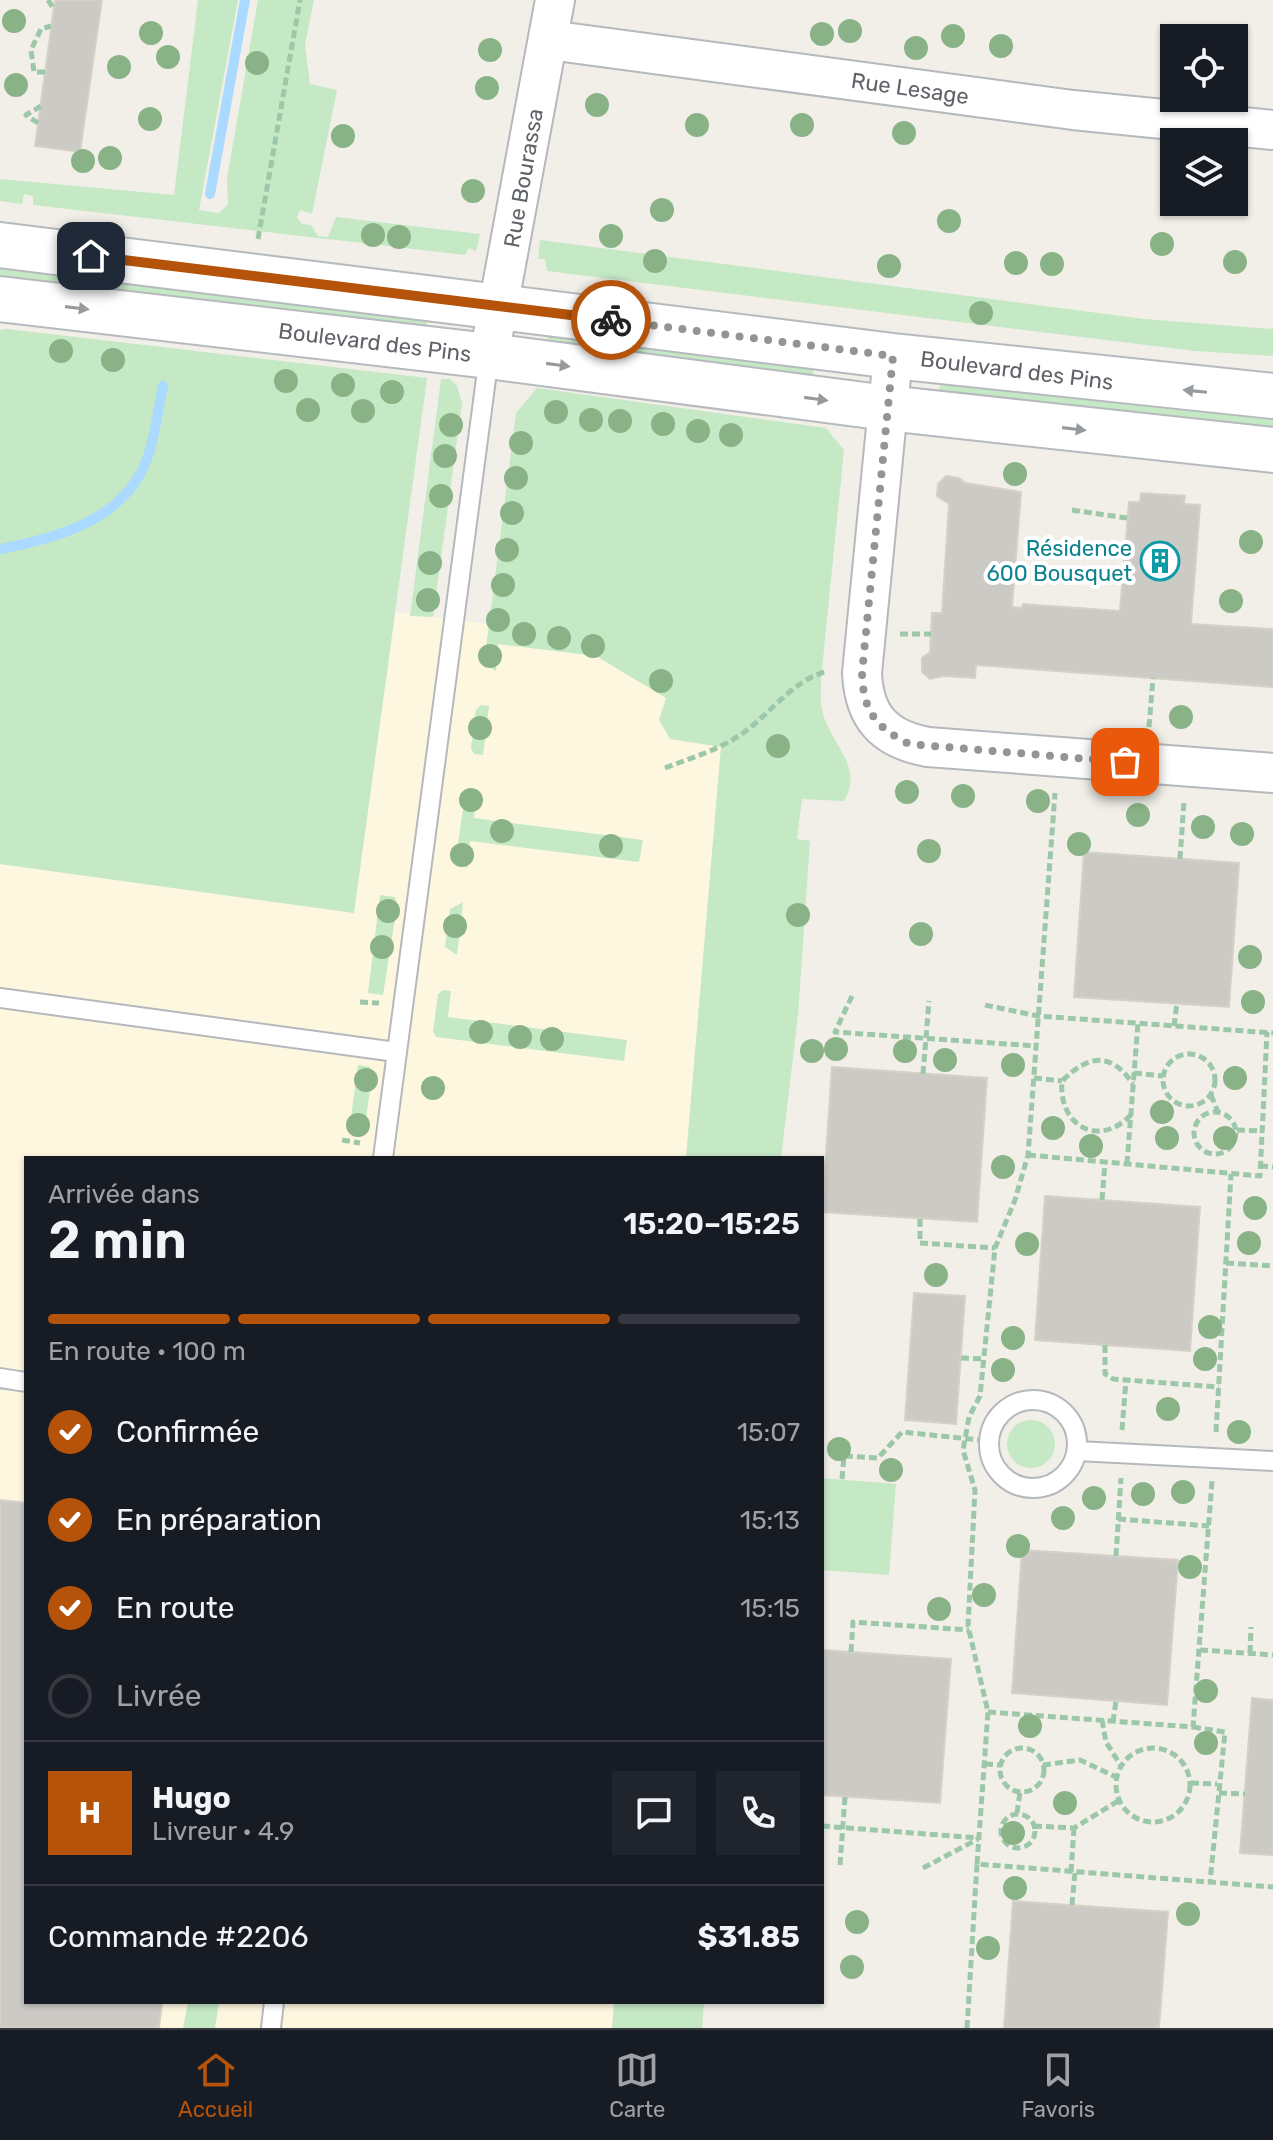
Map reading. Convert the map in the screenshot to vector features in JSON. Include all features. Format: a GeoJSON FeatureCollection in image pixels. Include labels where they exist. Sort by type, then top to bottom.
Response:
{"type":"FeatureCollection","features":[{"type":"Feature","properties":{"kind":"street","name":"Rue Bourassa"},"geometry":{"type":"LineString","coordinates":[[489,356],[555,0]]}},
{"type":"Feature","properties":{"kind":"street","name":"Rue Lesage"},"geometry":{"type":"LineString","coordinates":[[549,40],[1073,110],[1273,130]]}},
{"type":"Feature","properties":{"kind":"street","name":"Boulevard des Pins"},"geometry":{"type":"LineString","coordinates":[[0,245],[893,356],[1273,396]]}},
{"type":"Feature","properties":{"kind":"street","name":"Boulevard des Pins"},"geometry":{"type":"LineString","coordinates":[[0,299],[489,356],[887,408],[1273,450]]}},
{"type":"Feature","properties":{"kind":"street"},"geometry":{"type":"LineString","coordinates":[[893,356],[862,673],[866,707],[888,732],[909,744],[928,747],[1273,773]]}},
{"type":"Feature","properties":{"kind":"lane"},"geometry":{"type":"LineString","coordinates":[[383,1156],[489,356]]}},
{"type":"Feature","properties":{"kind":"lane"},"geometry":{"type":"LineString","coordinates":[[0,998],[396,1052]]}},
{"type":"Feature","properties":{"kind":"lane"},"geometry":{"type":"LineString","coordinates":[[0,1378],[24,1382]]}},
{"type":"Feature","properties":{"kind":"lane"},"geometry":{"type":"LineString","coordinates":[[1033,1400],[1061,1410],[1071,1421],[1077,1451],[1073,1464],[1053,1484],[1026,1489],[1001,1475],[993,1464],[989,1441],[994,1422],[1004,1410],[1033,1400]]}},
{"type":"Feature","properties":{"kind":"lane"},"geometry":{"type":"LineString","coordinates":[[1077,1451],[1273,1461]]}},
{"type":"Feature","properties":{"kind":"lane"},"geometry":{"type":"LineString","coordinates":[[271,2028],[274,2004]]}},
{"type":"Feature","properties":{"kind":"path"},"geometry":{"type":"LineString","coordinates":[[48,0],[54,9]]}},
{"type":"Feature","properties":{"kind":"path"},"geometry":{"type":"LineString","coordinates":[[256,252],[300,0]]}},
{"type":"Feature","properties":{"kind":"path"},"geometry":{"type":"LineString","coordinates":[[45,72],[34,72],[31,50],[41,29],[51,26]]}},
{"type":"Feature","properties":{"kind":"path"},"geometry":{"type":"LineString","coordinates":[[38,123],[26,115],[41,106]]}},
{"type":"Feature","properties":{"kind":"path"},"geometry":{"type":"LineString","coordinates":[[1072,510],[1127,518]]}},
{"type":"Feature","properties":{"kind":"path"},"geometry":{"type":"LineString","coordinates":[[900,634],[931,634]]}},
{"type":"Feature","properties":{"kind":"path"},"geometry":{"type":"LineString","coordinates":[[665,768],[721,747],[743,734],[810,676],[826,672]]}},
{"type":"Feature","properties":{"kind":"path"},"geometry":{"type":"LineString","coordinates":[[1149,727],[1153,678]]}},
{"type":"Feature","properties":{"kind":"path"},"geometry":{"type":"LineString","coordinates":[[967,2028],[988,1712],[969,1630],[975,1490],[963,1450],[969,1417],[980,1396],[995,1248],[1015,1200],[1028,1155],[1056,792]]}},
{"type":"Feature","properties":{"kind":"path"},"geometry":{"type":"LineString","coordinates":[[1180,859],[1184,801]]}},
{"type":"Feature","properties":{"kind":"path"},"geometry":{"type":"LineString","coordinates":[[852,996],[835,1032],[1036,1046]]}},
{"type":"Feature","properties":{"kind":"path"},"geometry":{"type":"LineString","coordinates":[[923,1074],[929,1001]]}},
{"type":"Feature","properties":{"kind":"path"},"geometry":{"type":"LineString","coordinates":[[360,1002],[384,1004]]}},
{"type":"Feature","properties":{"kind":"path"},"geometry":{"type":"LineString","coordinates":[[1174,1026],[1177,1003]]}},
{"type":"Feature","properties":{"kind":"path"},"geometry":{"type":"LineString","coordinates":[[985,1005],[1038,1016],[1270,1032],[1260,1176],[1028,1155]]}},
{"type":"Feature","properties":{"kind":"path"},"geometry":{"type":"LineString","coordinates":[[1127,1164],[1138,1023]]}},
{"type":"Feature","properties":{"kind":"path"},"geometry":{"type":"LineString","coordinates":[[1211,1095],[1196,1105],[1179,1104],[1166,1093],[1163,1076],[1178,1057],[1194,1055],[1202,1058],[1215,1079],[1211,1095],[1218,1112]]}},
{"type":"Feature","properties":{"kind":"path"},"geometry":{"type":"LineString","coordinates":[[1034,1078],[1062,1081],[1089,1061],[1105,1060],[1123,1069],[1133,1084]]}},
{"type":"Feature","properties":{"kind":"path"},"geometry":{"type":"LineString","coordinates":[[1134,1073],[1163,1076]]}},
{"type":"Feature","properties":{"kind":"path"},"geometry":{"type":"LineString","coordinates":[[1062,1081],[1061,1094],[1067,1111],[1090,1131],[1106,1132],[1121,1126],[1131,1115]]}},
{"type":"Feature","properties":{"kind":"path"},"geometry":{"type":"LineString","coordinates":[[1218,1112],[1231,1118],[1237,1130],[1234,1144],[1223,1153],[1203,1151],[1195,1139],[1195,1125],[1205,1115],[1218,1112]]}},
{"type":"Feature","properties":{"kind":"path"},"geometry":{"type":"LineString","coordinates":[[1237,1130],[1262,1131]]}},
{"type":"Feature","properties":{"kind":"path"},"geometry":{"type":"LineString","coordinates":[[342,1140],[365,1143]]}},
{"type":"Feature","properties":{"kind":"path"},"geometry":{"type":"LineString","coordinates":[[1102,1200],[1105,1162]]}},
{"type":"Feature","properties":{"kind":"path"},"geometry":{"type":"LineString","coordinates":[[1260,1166],[1273,1167]]}},
{"type":"Feature","properties":{"kind":"path"},"geometry":{"type":"LineString","coordinates":[[1216,1437],[1231,1174]]}},
{"type":"Feature","properties":{"kind":"path"},"geometry":{"type":"LineString","coordinates":[[920,1219],[920,1243],[995,1248]]}},
{"type":"Feature","properties":{"kind":"path"},"geometry":{"type":"LineString","coordinates":[[1226,1263],[1273,1266]]}},
{"type":"Feature","properties":{"kind":"path"},"geometry":{"type":"LineString","coordinates":[[1105,1345],[1105,1374],[1126,1380],[1219,1387]]}},
{"type":"Feature","properties":{"kind":"path"},"geometry":{"type":"LineString","coordinates":[[961,1358],[984,1359]]}},
{"type":"Feature","properties":{"kind":"path"},"geometry":{"type":"LineString","coordinates":[[1122,1432],[1126,1380]]}},
{"type":"Feature","properties":{"kind":"path"},"geometry":{"type":"LineString","coordinates":[[842,1479],[844,1456],[878,1458],[902,1432],[989,1441]]}},
{"type":"Feature","properties":{"kind":"path"},"geometry":{"type":"LineString","coordinates":[[1116,1556],[1122,1469]]}},
{"type":"Feature","properties":{"kind":"path"},"geometry":{"type":"LineString","coordinates":[[1193,1727],[1212,1476]]}},
{"type":"Feature","properties":{"kind":"path"},"geometry":{"type":"LineString","coordinates":[[1118,1519],[1209,1526]]}},
{"type":"Feature","properties":{"kind":"path"},"geometry":{"type":"LineString","coordinates":[[851,1652],[853,1622],[969,1630]]}},
{"type":"Feature","properties":{"kind":"path"},"geometry":{"type":"LineString","coordinates":[[1250,1653],[1251,1627]]}},
{"type":"Feature","properties":{"kind":"path"},"geometry":{"type":"LineString","coordinates":[[1200,1650],[1273,1655]]}},
{"type":"Feature","properties":{"kind":"path"},"geometry":{"type":"LineString","coordinates":[[1113,1722],[1116,1701]]}},
{"type":"Feature","properties":{"kind":"path"},"geometry":{"type":"LineString","coordinates":[[988,1712],[1225,1732],[1210,1882]]}},
{"type":"Feature","properties":{"kind":"path"},"geometry":{"type":"LineString","coordinates":[[1102,1720],[1106,1742],[1121,1766]]}},
{"type":"Feature","properties":{"kind":"path"},"geometry":{"type":"LineString","coordinates":[[1023,1748],[1036,1753],[1043,1765],[1039,1784],[1020,1792],[1007,1786],[1001,1765],[1009,1753],[1023,1748]]}},
{"type":"Feature","properties":{"kind":"path"},"geometry":{"type":"LineString","coordinates":[[1162,1749],[1182,1761],[1191,1783],[1183,1807],[1162,1822],[1137,1820],[1118,1801],[1116,1777],[1121,1766],[1138,1750],[1162,1749]]}},
{"type":"Feature","properties":{"kind":"path"},"geometry":{"type":"LineString","coordinates":[[1043,1765],[1080,1760],[1116,1777]]}},
{"type":"Feature","properties":{"kind":"path"},"geometry":{"type":"LineString","coordinates":[[985,1764],[1001,1765]]}},
{"type":"Feature","properties":{"kind":"path"},"geometry":{"type":"LineString","coordinates":[[1191,1783],[1217,1784]]}},
{"type":"Feature","properties":{"kind":"path"},"geometry":{"type":"LineString","coordinates":[[1017,1813],[1028,1817],[1034,1826],[1034,1836],[1027,1845],[1016,1848],[1006,1843],[1001,1833],[1003,1822],[1017,1813],[1020,1792]]}},
{"type":"Feature","properties":{"kind":"path"},"geometry":{"type":"LineString","coordinates":[[1219,1793],[1245,1794]]}},
{"type":"Feature","properties":{"kind":"path"},"geometry":{"type":"LineString","coordinates":[[840,1865],[845,1797]]}},
{"type":"Feature","properties":{"kind":"path"},"geometry":{"type":"LineString","coordinates":[[1034,1826],[1074,1828],[1118,1801]]}},
{"type":"Feature","properties":{"kind":"path"},"geometry":{"type":"LineString","coordinates":[[824,1826],[979,1838]]}},
{"type":"Feature","properties":{"kind":"path"},"geometry":{"type":"LineString","coordinates":[[1072,1905],[1074,1828]]}},
{"type":"Feature","properties":{"kind":"path"},"geometry":{"type":"LineString","coordinates":[[923,1868],[979,1838]]}},
{"type":"Feature","properties":{"kind":"path"},"geometry":{"type":"LineString","coordinates":[[977,1864],[1273,1887]]}},
{"type":"Feature","properties":{"kind":"shaded area"},"geometry":{"type":"Polygon","coordinates":[[[396,612],[488,624],[498,644],[596,656],[667,698],[721,747],[686,1156],[24,1156],[24,2004],[614,2004],[612,2028],[0,2028],[0,864],[354,913],[396,612]]]}},
{"type":"Feature","properties":{"kind":"green space"},"geometry":{"type":"Polygon","coordinates":[[[198,0],[238,0],[199,210],[219,213],[228,204],[227,178],[258,0],[314,0],[305,45],[310,84],[337,90],[312,214],[300,210],[297,217],[302,224],[311,225],[318,236],[328,237],[336,217],[480,234],[476,251],[469,248],[465,255],[33,205],[33,196],[24,194],[22,204],[0,201],[0,179],[174,195],[198,0]]]}},
{"type":"Feature","properties":{"kind":"green space"},"geometry":{"type":"Polygon","coordinates":[[[540,240],[1144,319],[1273,329],[1273,356],[1195,351],[547,271],[545,259],[538,259],[540,240]]]}},
{"type":"Feature","properties":{"kind":"green space"},"geometry":{"type":"Polygon","coordinates":[[[0,262],[427,318],[427,325],[421,328],[0,277],[0,262]]]}},
{"type":"Feature","properties":{"kind":"green space"},"geometry":{"type":"Polygon","coordinates":[[[0,330],[427,378],[354,913],[0,864],[0,330]]]}},
{"type":"Feature","properties":{"kind":"green space"},"geometry":{"type":"Polygon","coordinates":[[[547,333],[813,367],[813,376],[548,345],[547,333]]]}},
{"type":"Feature","properties":{"kind":"green space"},"geometry":{"type":"Polygon","coordinates":[[[441,379],[450,379],[457,386],[462,403],[433,617],[410,616],[441,379]]]}},
{"type":"Feature","properties":{"kind":"green space"},"geometry":{"type":"Polygon","coordinates":[[[943,381],[1180,410],[1273,416],[1273,433],[937,392],[943,381]]]}},
{"type":"Feature","properties":{"kind":"green space"},"geometry":{"type":"Polygon","coordinates":[[[537,388],[826,428],[844,450],[821,698],[826,722],[848,765],[849,788],[844,801],[802,799],[797,839],[810,841],[798,1015],[781,1156],[686,1156],[721,747],[670,739],[659,720],[666,698],[596,656],[498,644],[496,671],[484,664],[516,413],[537,388]]]}},
{"type":"Feature","properties":{"kind":"green space"},"geometry":{"type":"Polygon","coordinates":[[[481,705],[489,706],[483,755],[474,754],[471,748],[476,710],[481,705]]]}},
{"type":"Feature","properties":{"kind":"green space"},"geometry":{"type":"Polygon","coordinates":[[[470,791],[477,791],[474,818],[643,840],[639,862],[470,841],[467,868],[456,856],[465,797],[470,791]]]}},
{"type":"Feature","properties":{"kind":"green space"},"geometry":{"type":"Polygon","coordinates":[[[380,895],[395,897],[397,905],[383,995],[368,993],[380,895]]]}},
{"type":"Feature","properties":{"kind":"green space"},"geometry":{"type":"Polygon","coordinates":[[[463,902],[457,955],[445,947],[450,909],[463,902]]]}},
{"type":"Feature","properties":{"kind":"green space"},"geometry":{"type":"Polygon","coordinates":[[[443,990],[451,991],[448,1017],[627,1040],[624,1061],[436,1037],[433,1031],[438,994],[443,990]]]}},
{"type":"Feature","properties":{"kind":"green space"},"geometry":{"type":"Polygon","coordinates":[[[358,1065],[370,1067],[372,1074],[364,1134],[349,1132],[358,1065]]]}},
{"type":"Feature","properties":{"kind":"green space"},"geometry":{"type":"Polygon","coordinates":[[[1031,1420],[1048,1427],[1055,1444],[1048,1461],[1031,1468],[1014,1461],[1007,1444],[1014,1427],[1031,1420]]]}},
{"type":"Feature","properties":{"kind":"green space"},"geometry":{"type":"Polygon","coordinates":[[[824,1478],[896,1484],[889,1575],[824,1570],[824,1478]]]}},
{"type":"Feature","properties":{"kind":"green space"},"geometry":{"type":"Polygon","coordinates":[[[188,2004],[219,2004],[215,2028],[183,2028],[188,2004]]]}},
{"type":"Feature","properties":{"kind":"green space"},"geometry":{"type":"Polygon","coordinates":[[[614,2004],[704,2004],[702,2028],[612,2028],[614,2004]]]}},
{"type":"Feature","properties":{"kind":"building"},"geometry":{"type":"Polygon","coordinates":[[[55,0],[102,0],[80,152],[35,146],[55,0]]]}},
{"type":"Feature","properties":{"kind":"building","name":"Résidence 600 Bousquet"},"geometry":{"type":"Polygon","coordinates":[[[946,476],[959,478],[965,483],[1021,492],[1012,607],[1022,608],[1023,604],[1120,611],[1129,502],[1140,502],[1141,493],[1185,496],[1184,504],[1200,505],[1191,624],[1273,629],[1273,687],[976,665],[975,678],[944,676],[930,679],[922,672],[922,658],[930,652],[932,613],[942,613],[949,504],[937,496],[938,484],[946,476]]]}},
{"type":"Feature","properties":{"kind":"building"},"geometry":{"type":"Polygon","coordinates":[[[1084,852],[1239,863],[1229,1007],[1074,997],[1084,852]]]}},
{"type":"Feature","properties":{"kind":"building"},"geometry":{"type":"Polygon","coordinates":[[[832,1067],[987,1078],[977,1222],[824,1212],[832,1067]]]}},
{"type":"Feature","properties":{"kind":"building"},"geometry":{"type":"Polygon","coordinates":[[[1045,1196],[1200,1207],[1190,1351],[1035,1340],[1045,1196]]]}},
{"type":"Feature","properties":{"kind":"building"},"geometry":{"type":"Polygon","coordinates":[[[914,1293],[965,1296],[956,1424],[905,1420],[914,1293]]]}},
{"type":"Feature","properties":{"kind":"building"},"geometry":{"type":"Polygon","coordinates":[[[0,1500],[24,1503],[24,2004],[162,2004],[159,2028],[0,2028],[0,1500]]]}},
{"type":"Feature","properties":{"kind":"building"},"geometry":{"type":"Polygon","coordinates":[[[1022,1550],[1178,1560],[1167,1705],[1012,1693],[1022,1550]]]}},
{"type":"Feature","properties":{"kind":"building"},"geometry":{"type":"Polygon","coordinates":[[[824,1650],[951,1659],[940,1803],[824,1795],[824,1650]]]}},
{"type":"Feature","properties":{"kind":"building"},"geometry":{"type":"Polygon","coordinates":[[[1252,1698],[1273,1700],[1273,1855],[1240,1853],[1252,1698]]]}},
{"type":"Feature","properties":{"kind":"building"},"geometry":{"type":"Polygon","coordinates":[[[1013,1901],[1168,1912],[1159,2028],[1004,2028],[1013,1901]]]}},
{"type":"Feature","properties":{"kind":"waterway"},"geometry":{"type":"LineString","coordinates":[[210,194],[245,0]]}},
{"type":"Feature","properties":{"kind":"waterway"},"geometry":{"type":"LineString","coordinates":[[0,549],[66,532],[87,523],[122,497],[147,459],[163,386]]}},
{"type":"Feature","properties":{"kind":"way so far"},"geometry":{"type":"LineString","coordinates":[[611,320],[893,356],[862,673],[866,707],[892,736],[909,744],[1125,762]]}},
{"type":"Feature","properties":{"kind":"place","name":"Résidence 600 Bousquet"},"geometry":{"type":"Point","coordinates":[1160,561]}},
{"type":"Feature","properties":{"kind":"route"},"geometry":{"type":"LineString","coordinates":[[91,256],[611,320]]}}]}
